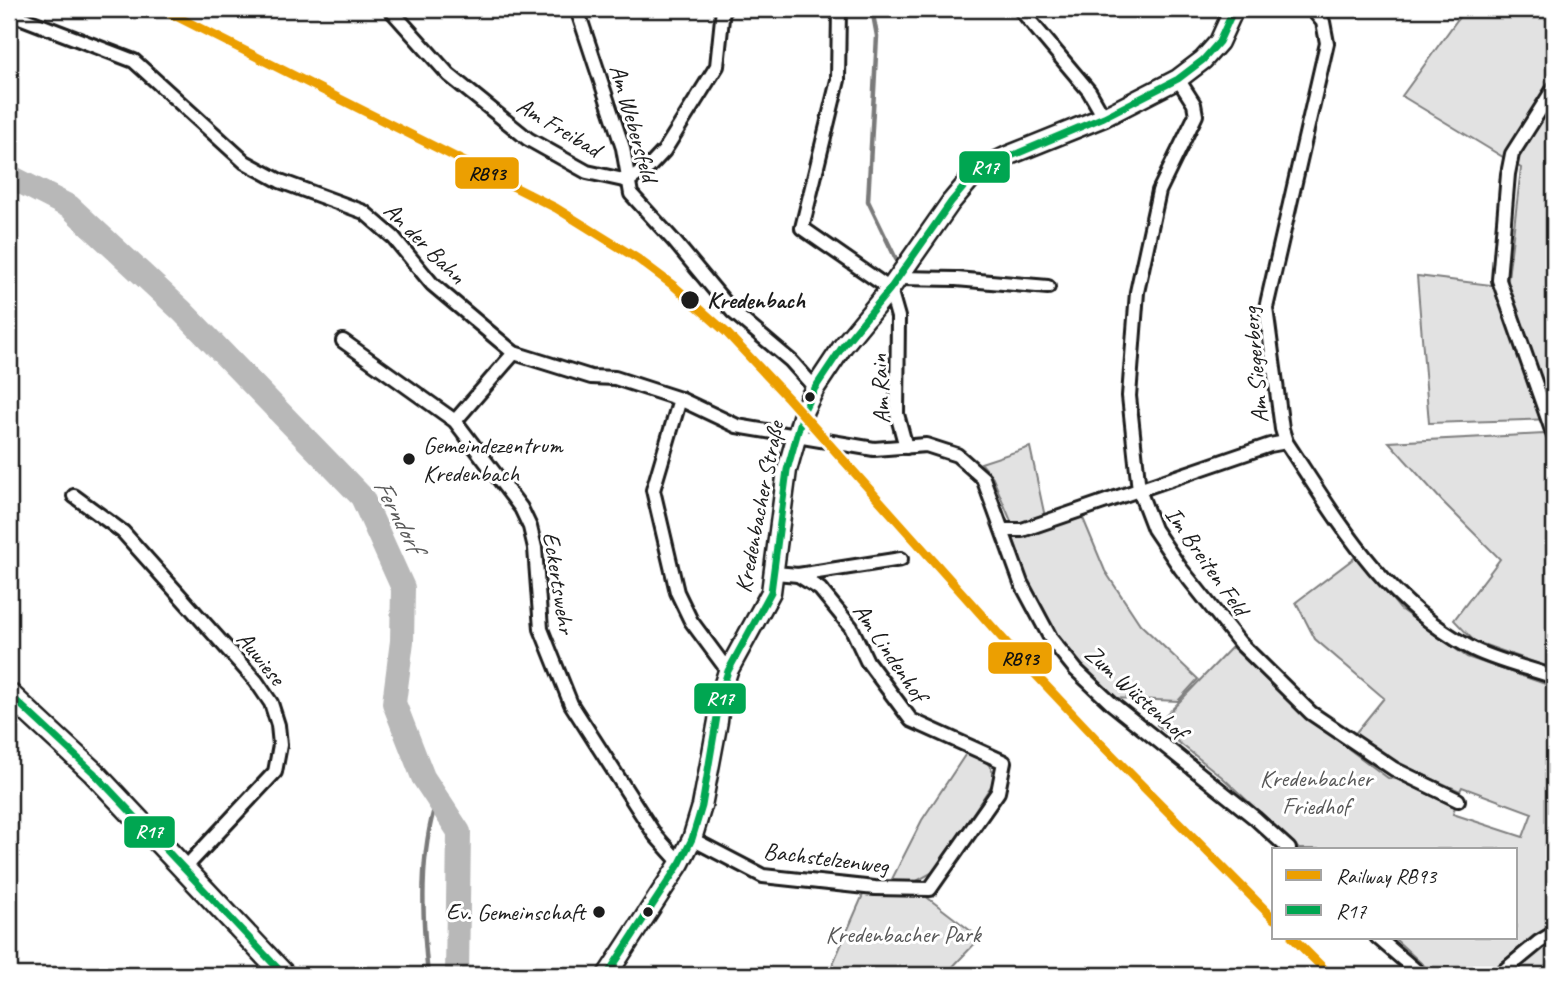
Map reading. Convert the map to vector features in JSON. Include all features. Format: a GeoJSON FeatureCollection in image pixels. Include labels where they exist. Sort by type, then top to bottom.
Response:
{"type":"FeatureCollection","features":[{"type":"Feature","properties":{"kind":"main road","name":"Kredenbacher Straße"},"geometry":{"type":"LineString","coordinates":[[607,975],[680,863],[692,839],[702,806],[721,693],[728,671],[771,592],[782,499],[796,436],[804,410],[815,388],[951,202],[978,170],[1104,117],[1178,79],[1203,60],[1219,42],[1234,9]]}},
{"type":"Feature","properties":{"kind":"main road"},"geometry":{"type":"LineString","coordinates":[[9,694],[93,772],[284,975]]}},
{"type":"Feature","properties":{"kind":"street","name":"Am Freibad"},"geometry":{"type":"LineString","coordinates":[[390,9],[449,75],[528,139],[587,172],[628,181]]}},
{"type":"Feature","properties":{"kind":"street","name":"Am Webersfeld"},"geometry":{"type":"LineString","coordinates":[[577,9],[623,148],[631,194],[733,312],[791,361],[815,388]]}},
{"type":"Feature","properties":{"kind":"street"},"geometry":{"type":"LineString","coordinates":[[628,181],[649,167],[664,151],[717,66],[723,9]]}},
{"type":"Feature","properties":{"kind":"street"},"geometry":{"type":"LineString","coordinates":[[839,9],[838,80],[802,228],[894,283],[956,279],[1048,288]]}},
{"type":"Feature","properties":{"kind":"street"},"geometry":{"type":"LineString","coordinates":[[1020,9],[1089,91],[1104,117]]}},
{"type":"Feature","properties":{"kind":"street","name":"Am Siegerberg"},"geometry":{"type":"LineString","coordinates":[[1312,9],[1323,22],[1327,43],[1266,307],[1286,442],[1363,558],[1406,604],[1470,648],[1554,677]]}},
{"type":"Feature","properties":{"kind":"street","name":"An der Bahn"},"geometry":{"type":"LineString","coordinates":[[9,13],[134,61],[245,162],[280,181],[363,212],[394,238],[432,284],[514,353],[591,377],[615,378],[680,399],[737,426],[796,436]]}},
{"type":"Feature","properties":{"kind":"street","name":"Im Breiten Feld"},"geometry":{"type":"LineString","coordinates":[[1178,79],[1194,104],[1196,115],[1159,191],[1137,292],[1129,396],[1139,490],[1154,529],[1181,569],[1240,643],[1311,713],[1394,769],[1458,800]]}},
{"type":"Feature","properties":{"kind":"street"},"geometry":{"type":"LineString","coordinates":[[1554,88],[1512,154],[1499,280],[1554,436]]}},
{"type":"Feature","properties":{"kind":"street","name":"Am Rain"},"geometry":{"type":"LineString","coordinates":[[894,283],[898,317],[897,414],[906,447]]}},
{"type":"Feature","properties":{"kind":"street","name":"Eckertswehr"},"geometry":{"type":"LineString","coordinates":[[343,341],[455,421],[521,508],[530,527],[535,548],[541,629],[570,704],[654,835],[680,863]]}},
{"type":"Feature","properties":{"kind":"street"},"geometry":{"type":"LineString","coordinates":[[455,421],[514,353]]}},
{"type":"Feature","properties":{"kind":"street"},"geometry":{"type":"LineString","coordinates":[[680,399],[653,490],[653,501],[666,542],[677,592],[691,621],[728,671]]}},
{"type":"Feature","properties":{"kind":"street","name":"Zum Wüstenhof"},"geometry":{"type":"LineString","coordinates":[[796,436],[874,449],[926,445],[957,455],[983,478],[1021,583],[1051,639],[1076,670],[1111,704],[1255,818],[1288,848]]}},
{"type":"Feature","properties":{"kind":"street"},"geometry":{"type":"LineString","coordinates":[[1003,530],[1022,530],[1270,445],[1286,442]]}},
{"type":"Feature","properties":{"kind":"street","name":"Auwiese"},"geometry":{"type":"LineString","coordinates":[[74,496],[123,532],[256,681],[271,703],[278,725],[280,745],[275,772],[184,869]]}},
{"type":"Feature","properties":{"kind":"street","name":"Am Lindenhof"},"geometry":{"type":"LineString","coordinates":[[775,573],[798,575],[901,559]]}},
{"type":"Feature","properties":{"kind":"street","name":"Am Lindenhof"},"geometry":{"type":"LineString","coordinates":[[798,575],[820,589],[851,627],[867,661],[911,720],[1004,762],[998,792],[930,889],[921,889]]}},
{"type":"Feature","properties":{"kind":"street","name":"Bachstelzenweg"},"geometry":{"type":"LineString","coordinates":[[692,839],[763,876],[841,885],[921,889]]}},
{"type":"Feature","properties":{"kind":"street"},"geometry":{"type":"LineString","coordinates":[[1499,975],[1554,933]]}},
{"type":"Feature","properties":{"kind":"street"},"geometry":{"type":"LineString","coordinates":[[1379,939],[1421,975]]}},
{"type":"Feature","properties":{"kind":"green space"},"geometry":{"type":"Polygon","coordinates":[[[1465,9],[1554,9],[1554,419],[1429,423],[1417,276],[1507,287],[1521,168],[1402,96],[1465,9]]]}},
{"type":"Feature","properties":{"kind":"green space"},"geometry":{"type":"Polygon","coordinates":[[[1544,434],[1554,446],[1554,669],[1474,641],[1454,620],[1500,559],[1442,501],[1389,442],[1544,434]]]}},
{"type":"Feature","properties":{"kind":"green space"},"geometry":{"type":"Polygon","coordinates":[[[1030,447],[1045,517],[1013,526],[992,476],[981,463],[1030,447]]]}},
{"type":"Feature","properties":{"kind":"green space"},"geometry":{"type":"Polygon","coordinates":[[[1080,511],[1105,571],[1140,624],[1198,679],[1178,701],[1113,698],[1076,667],[1056,638],[1025,581],[1009,537],[1080,511]]]}},
{"type":"Feature","properties":{"kind":"green space","name":"Kredenbacher Friedhof"},"geometry":{"type":"Polygon","coordinates":[[[1357,556],[1400,609],[1467,657],[1554,687],[1554,924],[1533,936],[1487,975],[1434,975],[1395,939],[1518,939],[1518,848],[1298,848],[1222,777],[1157,725],[1232,647],[1307,718],[1388,778],[1397,779],[1455,807],[1453,814],[1523,837],[1532,813],[1462,787],[1460,791],[1396,763],[1353,736],[1384,698],[1315,639],[1296,602],[1357,556]]]}},
{"type":"Feature","properties":{"kind":"green space"},"geometry":{"type":"Polygon","coordinates":[[[967,752],[990,767],[993,783],[935,871],[915,882],[891,881],[922,820],[967,752]]]}},
{"type":"Feature","properties":{"kind":"green space","name":"Kredenbacher Park"},"geometry":{"type":"Polygon","coordinates":[[[865,890],[920,892],[980,938],[945,975],[828,975],[865,890]]]}},
{"type":"Feature","properties":{"kind":"green space"},"geometry":{"type":"Polygon","coordinates":[[[1554,941],[1554,975],[1510,975],[1542,947],[1554,941]]]}},
{"type":"Feature","properties":{"kind":"waterway"},"geometry":{"type":"LineString","coordinates":[[872,9],[877,36],[868,201],[896,259]]}},
{"type":"Feature","properties":{"kind":"waterway","name":"Ferndorf"},"geometry":{"type":"LineString","coordinates":[[9,176],[70,207],[182,311],[362,497],[403,588],[402,641],[394,703],[423,777],[459,832],[457,975]]}},
{"type":"Feature","properties":{"kind":"waterway"},"geometry":{"type":"LineString","coordinates":[[428,975],[424,931],[425,864],[437,799]]}},
{"type":"Feature","properties":{"kind":"rail line","name":"RB93"},"geometry":{"type":"LineString","coordinates":[[162,9],[556,208],[638,259],[674,286],[726,332],[1020,658],[1272,917]]}},
{"type":"Feature","properties":{"kind":"rail line","name":"RB93"},"geometry":{"type":"LineString","coordinates":[[1294,939],[1330,975]]}},
{"type":"Feature","properties":{"kind":"transit line","name":"R17"},"geometry":{"type":"LineString","coordinates":[[607,975],[680,863],[692,839],[702,806],[721,693],[728,671],[771,592],[787,470],[804,410],[815,388],[843,346],[890,289],[951,202],[978,170],[1104,117],[1178,79],[1203,60],[1219,42],[1234,9]]}},
{"type":"Feature","properties":{"kind":"transit line","name":"R17"},"geometry":{"type":"LineString","coordinates":[[9,694],[93,772],[284,975]]}},
{"type":"Feature","properties":{"kind":"place","name":"Kredenbach"},"geometry":{"type":"Point","coordinates":[690,300]}},
{"type":"Feature","properties":{"kind":"place","name":"Gemeindezentrum Kredenbach"},"geometry":{"type":"Point","coordinates":[409,459]}},
{"type":"Feature","properties":{"kind":"place","name":"Ev. Gemeinschaft"},"geometry":{"type":"Point","coordinates":[599,912]}}]}
